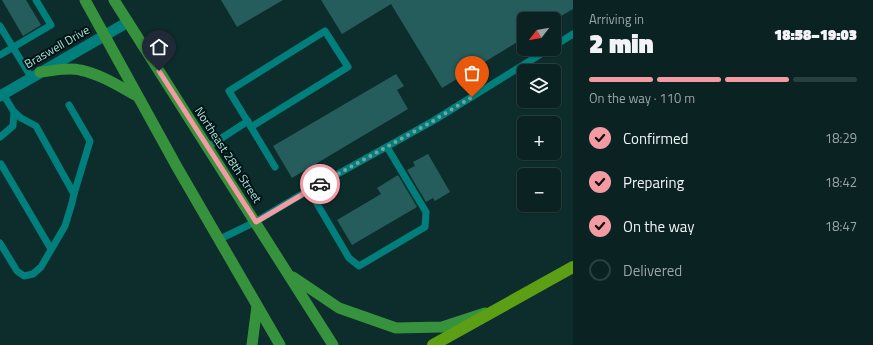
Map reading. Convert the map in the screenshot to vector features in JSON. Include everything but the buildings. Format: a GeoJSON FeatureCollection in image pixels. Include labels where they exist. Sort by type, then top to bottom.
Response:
{"type":"FeatureCollection","features":[{"type":"Feature","properties":{"kind":"highway"},"geometry":{"type":"LineString","coordinates":[[433,345],[573,267]]}},
{"type":"Feature","properties":{"kind":"main road"},"geometry":{"type":"LineString","coordinates":[[85,0],[137,96],[280,345]]}},
{"type":"Feature","properties":{"kind":"main road","name":"Northeast 28th Street"},"geometry":{"type":"LineString","coordinates":[[114,0],[290,275],[333,345]]}},
{"type":"Feature","properties":{"kind":"main road"},"geometry":{"type":"LineString","coordinates":[[35,75],[61,70],[80,70],[106,79],[137,96]]}},
{"type":"Feature","properties":{"kind":"main road"},"geometry":{"type":"LineString","coordinates":[[290,275],[339,308],[396,328],[442,327],[501,307]]}},
{"type":"Feature","properties":{"kind":"main road"},"geometry":{"type":"LineString","coordinates":[[252,345],[257,306]]}},
{"type":"Feature","properties":{"kind":"street","name":"Braswell Drive"},"geometry":{"type":"LineString","coordinates":[[2,95],[128,22]]}},
{"type":"Feature","properties":{"kind":"lane"},"geometry":{"type":"LineString","coordinates":[[0,55],[51,25],[36,0]]}},
{"type":"Feature","properties":{"kind":"lane"},"geometry":{"type":"LineString","coordinates":[[0,26],[13,47],[35,75]]}},
{"type":"Feature","properties":{"kind":"lane"},"geometry":{"type":"LineString","coordinates":[[208,147],[249,124],[348,67],[325,31],[229,91],[249,124],[275,167]]}},
{"type":"Feature","properties":{"kind":"lane"},"geometry":{"type":"LineString","coordinates":[[561,42],[573,34]]}},
{"type":"Feature","properties":{"kind":"lane"},"geometry":{"type":"LineString","coordinates":[[220,239],[256,222],[309,190],[433,121],[538,56]]}},
{"type":"Feature","properties":{"kind":"lane"},"geometry":{"type":"LineString","coordinates":[[2,95],[14,112],[21,118],[36,126],[74,194]]}},
{"type":"Feature","properties":{"kind":"lane"},"geometry":{"type":"LineString","coordinates":[[0,243],[17,270],[24,276],[33,274],[41,267],[65,226],[90,141],[69,105]]}},
{"type":"Feature","properties":{"kind":"lane"},"geometry":{"type":"LineString","coordinates":[[0,136],[13,126],[14,112]]}},
{"type":"Feature","properties":{"kind":"lane"},"geometry":{"type":"LineString","coordinates":[[309,190],[349,258],[359,266],[426,227],[426,212],[386,147]]}},
{"type":"Feature","properties":{"kind":"lane"},"geometry":{"type":"LineString","coordinates":[[1,164],[51,249]]}},
{"type":"Feature","properties":{"kind":"way so far"},"geometry":{"type":"LineString","coordinates":[[320,184],[433,121],[472,97]]}},
{"type":"Feature","properties":{"kind":"route"},"geometry":{"type":"LineString","coordinates":[[159,71],[256,222],[320,184]]}}]}
